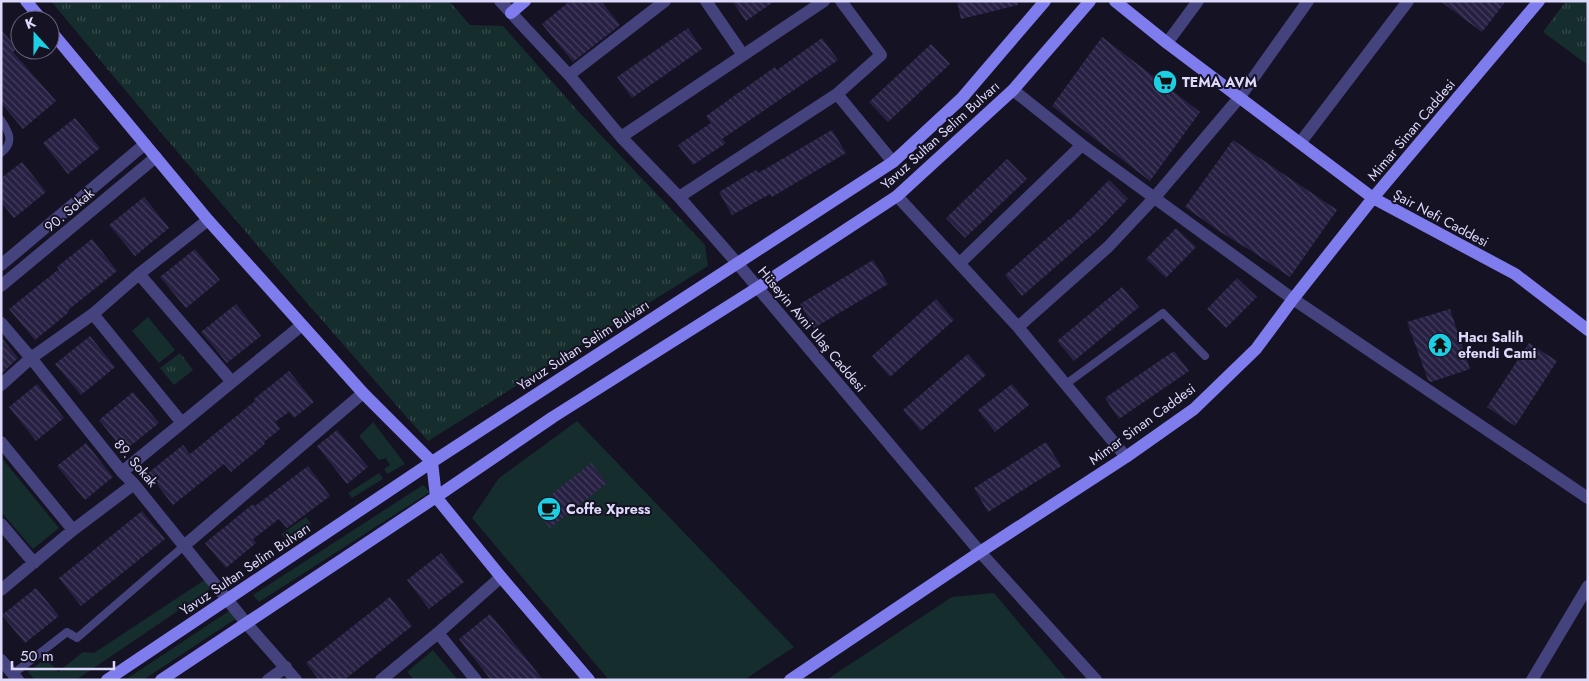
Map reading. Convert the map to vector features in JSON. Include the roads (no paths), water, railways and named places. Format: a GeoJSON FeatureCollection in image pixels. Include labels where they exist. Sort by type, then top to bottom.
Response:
{"type":"FeatureCollection","features":[{"type":"Feature","properties":{"kind":"main road"},"geometry":{"type":"LineString","coordinates":[[511,12],[525,1]]}},
{"type":"Feature","properties":{"kind":"main road","name":"Yavuz Sultan Selim Bulvarı"},"geometry":{"type":"LineString","coordinates":[[107,680],[432,462],[894,162],[962,98],[1045,1]]}},
{"type":"Feature","properties":{"kind":"main road","name":"Yavuz Sultan Selim Bulvarı"},"geometry":{"type":"LineString","coordinates":[[162,680],[553,417],[758,288],[897,196],[1013,90],[1090,1]]}},
{"type":"Feature","properties":{"kind":"main road","name":"Şair Nefi Caddesi"},"geometry":{"type":"LineString","coordinates":[[1115,1],[1239,98],[1373,198],[1515,274],[1588,330]]}},
{"type":"Feature","properties":{"kind":"main road","name":"Mimar Sinan Caddesi"},"geometry":{"type":"LineString","coordinates":[[790,680],[980,552],[1126,457],[1201,402],[1256,349],[1373,198],[1539,1]]}},
{"type":"Feature","properties":{"kind":"main road"},"geometry":{"type":"LineString","coordinates":[[60,42],[208,220],[363,393],[432,462],[436,497],[589,680]]}},
{"type":"Feature","properties":{"kind":"street","name":"Hüseyin Avni Ulaş Caddesi"},"geometry":{"type":"LineString","coordinates":[[500,1],[569,75],[621,137],[679,197],[737,263],[980,552],[1096,680]]}},
{"type":"Feature","properties":{"kind":"street"},"geometry":{"type":"LineString","coordinates":[[569,75],[666,1]]}},
{"type":"Feature","properties":{"kind":"street"},"geometry":{"type":"LineString","coordinates":[[706,1],[743,55]]}},
{"type":"Feature","properties":{"kind":"street"},"geometry":{"type":"LineString","coordinates":[[621,137],[824,1]]}},
{"type":"Feature","properties":{"kind":"street"},"geometry":{"type":"LineString","coordinates":[[679,197],[837,94],[881,55],[841,1]]}},
{"type":"Feature","properties":{"kind":"street"},"geometry":{"type":"LineString","coordinates":[[1167,43],[1198,1]]}},
{"type":"Feature","properties":{"kind":"street"},"geometry":{"type":"LineString","coordinates":[[1018,327],[1108,247],[1154,197],[1239,98],[1308,1]]}},
{"type":"Feature","properties":{"kind":"street"},"geometry":{"type":"LineString","coordinates":[[1300,143],[1408,1]]}},
{"type":"Feature","properties":{"kind":"street"},"geometry":{"type":"LineString","coordinates":[[1013,90],[1082,145],[1293,299],[1588,498]]}},
{"type":"Feature","properties":{"kind":"street"},"geometry":{"type":"LineString","coordinates":[[837,94],[894,162]]}},
{"type":"Feature","properties":{"kind":"street","name":"90. Sokak"},"geometry":{"type":"LineString","coordinates":[[1,265],[145,144]]}},
{"type":"Feature","properties":{"kind":"street"},"geometry":{"type":"LineString","coordinates":[[960,264],[1082,145]]}},
{"type":"Feature","properties":{"kind":"street","name":"90. Sokak"},"geometry":{"type":"LineString","coordinates":[[1,286],[156,157]]}},
{"type":"Feature","properties":{"kind":"street"},"geometry":{"type":"LineString","coordinates":[[897,196],[1018,327],[1126,457]]}},
{"type":"Feature","properties":{"kind":"street"},"geometry":{"type":"LineString","coordinates":[[1,385],[31,358],[92,314],[208,220]]}},
{"type":"Feature","properties":{"kind":"street"},"geometry":{"type":"LineString","coordinates":[[139,274],[232,382]]}},
{"type":"Feature","properties":{"kind":"street"},"geometry":{"type":"LineString","coordinates":[[92,314],[182,423]]}},
{"type":"Feature","properties":{"kind":"street","name":"89. Sokak"},"geometry":{"type":"LineString","coordinates":[[1,323],[122,472],[185,545],[247,624],[296,680]]}},
{"type":"Feature","properties":{"kind":"street"},"geometry":{"type":"LineString","coordinates":[[122,472],[302,325]]}},
{"type":"Feature","properties":{"kind":"street"},"geometry":{"type":"LineString","coordinates":[[185,545],[363,393]]}},
{"type":"Feature","properties":{"kind":"street"},"geometry":{"type":"LineString","coordinates":[[1,442],[73,530]]}},
{"type":"Feature","properties":{"kind":"street"},"geometry":{"type":"LineString","coordinates":[[1,590],[73,530],[134,484]]}},
{"type":"Feature","properties":{"kind":"street"},"geometry":{"type":"LineString","coordinates":[[1,524],[34,563]]}},
{"type":"Feature","properties":{"kind":"street"},"geometry":{"type":"LineString","coordinates":[[381,680],[397,675],[438,633],[501,577]]}},
{"type":"Feature","properties":{"kind":"street"},"geometry":{"type":"LineString","coordinates":[[1532,680],[1588,586]]}},
{"type":"Feature","properties":{"kind":"street"},"geometry":{"type":"LineString","coordinates":[[438,633],[476,680]]}},
{"type":"Feature","properties":{"kind":"street"},"geometry":{"type":"LineString","coordinates":[[1,660],[16,677]]}},
{"type":"Feature","properties":{"kind":"street"},"geometry":{"type":"LineString","coordinates":[[268,680],[286,667]]}},
{"type":"Feature","properties":{"kind":"lane"},"geometry":{"type":"LineString","coordinates":[[1,120],[9,132],[10,141],[7,148],[1,153]]}},
{"type":"Feature","properties":{"kind":"lane"},"geometry":{"type":"LineString","coordinates":[[1066,384],[1163,313],[1205,356]]}},
{"type":"Feature","properties":{"kind":"lane"},"geometry":{"type":"LineString","coordinates":[[16,677],[67,632],[77,638],[185,545]]}},
{"type":"Feature","properties":{"kind":"place","name":"TEMA AVM"},"geometry":{"type":"Point","coordinates":[1165,82]}},
{"type":"Feature","properties":{"kind":"place","name":"Hacı Salih efendi Cami"},"geometry":{"type":"Point","coordinates":[1440,345]}},
{"type":"Feature","properties":{"kind":"place","name":"Coffe Xpress"},"geometry":{"type":"Point","coordinates":[549,509]}}]}
